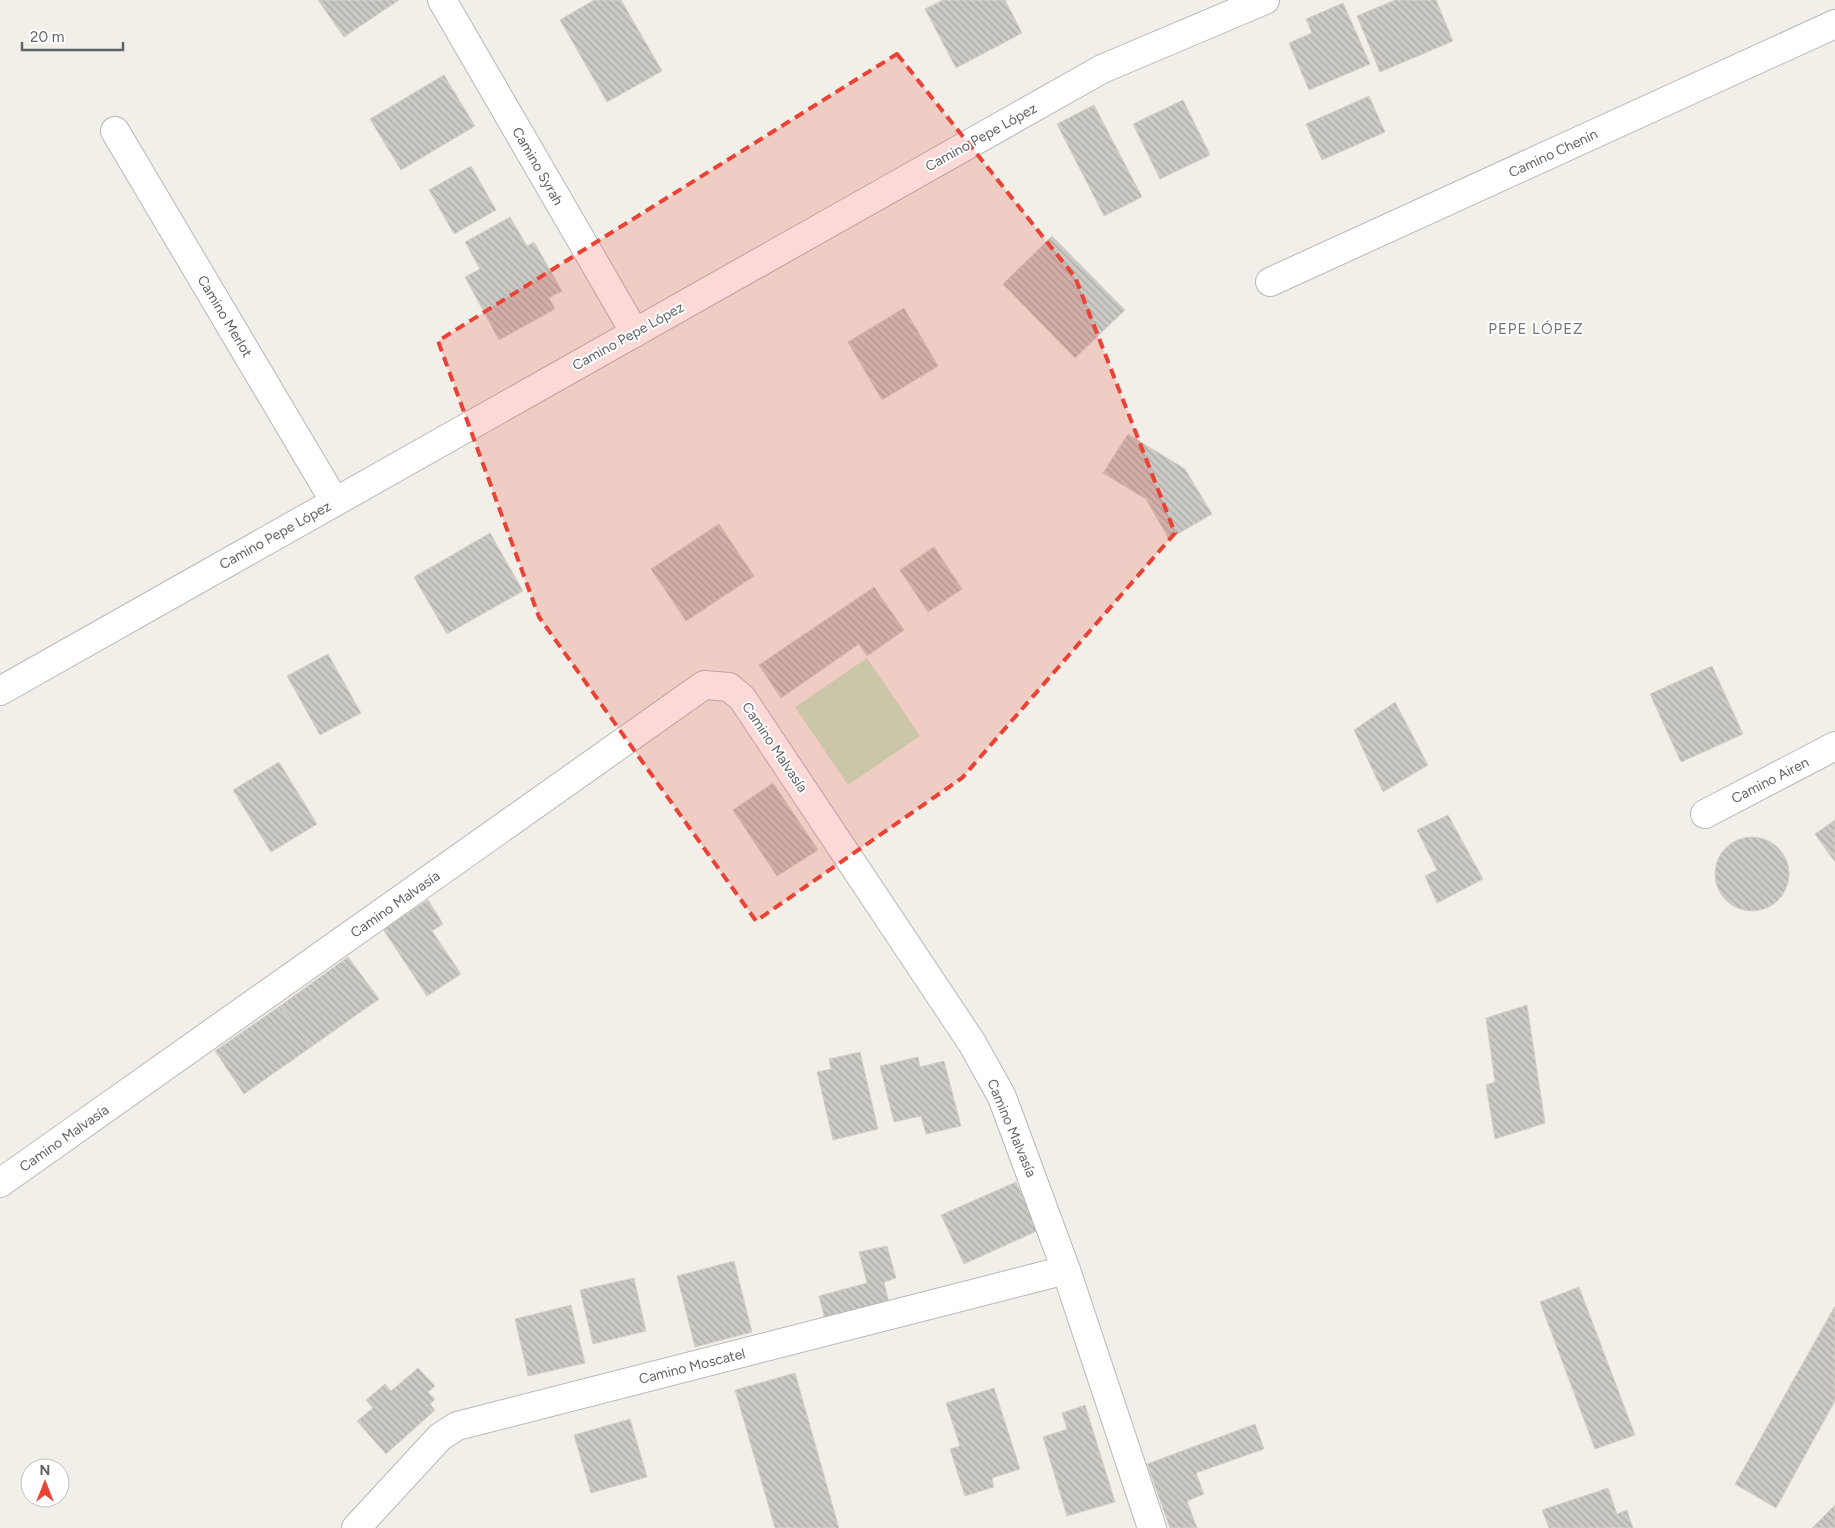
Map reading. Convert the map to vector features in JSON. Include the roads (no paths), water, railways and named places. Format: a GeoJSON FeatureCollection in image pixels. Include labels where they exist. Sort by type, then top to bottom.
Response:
{"type":"FeatureCollection","features":[{"type":"Feature","properties":{"kind":"street","name":"Camino Syrah"},"geometry":{"type":"LineString","coordinates":[[442,0],[635,333]]}},
{"type":"Feature","properties":{"kind":"street","name":"Camino Pepe López"},"geometry":{"type":"LineString","coordinates":[[0,691],[1102,69],[1265,0]]}},
{"type":"Feature","properties":{"kind":"street","name":"Camino Chenin"},"geometry":{"type":"LineString","coordinates":[[1270,282],[1835,24]]}},
{"type":"Feature","properties":{"kind":"street","name":"Camino Merlot"},"geometry":{"type":"LineString","coordinates":[[115,131],[335,502]]}},
{"type":"Feature","properties":{"kind":"street","name":"Camino Malvasía"},"geometry":{"type":"LineString","coordinates":[[0,1183],[704,685],[729,687],[742,698],[972,1043],[1002,1097],[1066,1270],[1152,1528]]}},
{"type":"Feature","properties":{"kind":"street","name":"Camino Airen"},"geometry":{"type":"LineString","coordinates":[[1705,814],[1835,746]]}},
{"type":"Feature","properties":{"kind":"street","name":"Camino Moscatel"},"geometry":{"type":"LineString","coordinates":[[356,1528],[440,1437],[457,1426],[1066,1270]]}},
{"type":"Feature","properties":{"kind":"district","name":"PEPE LÓPEZ"},"geometry":{"type":"Point","coordinates":[1536,329]}}]}
